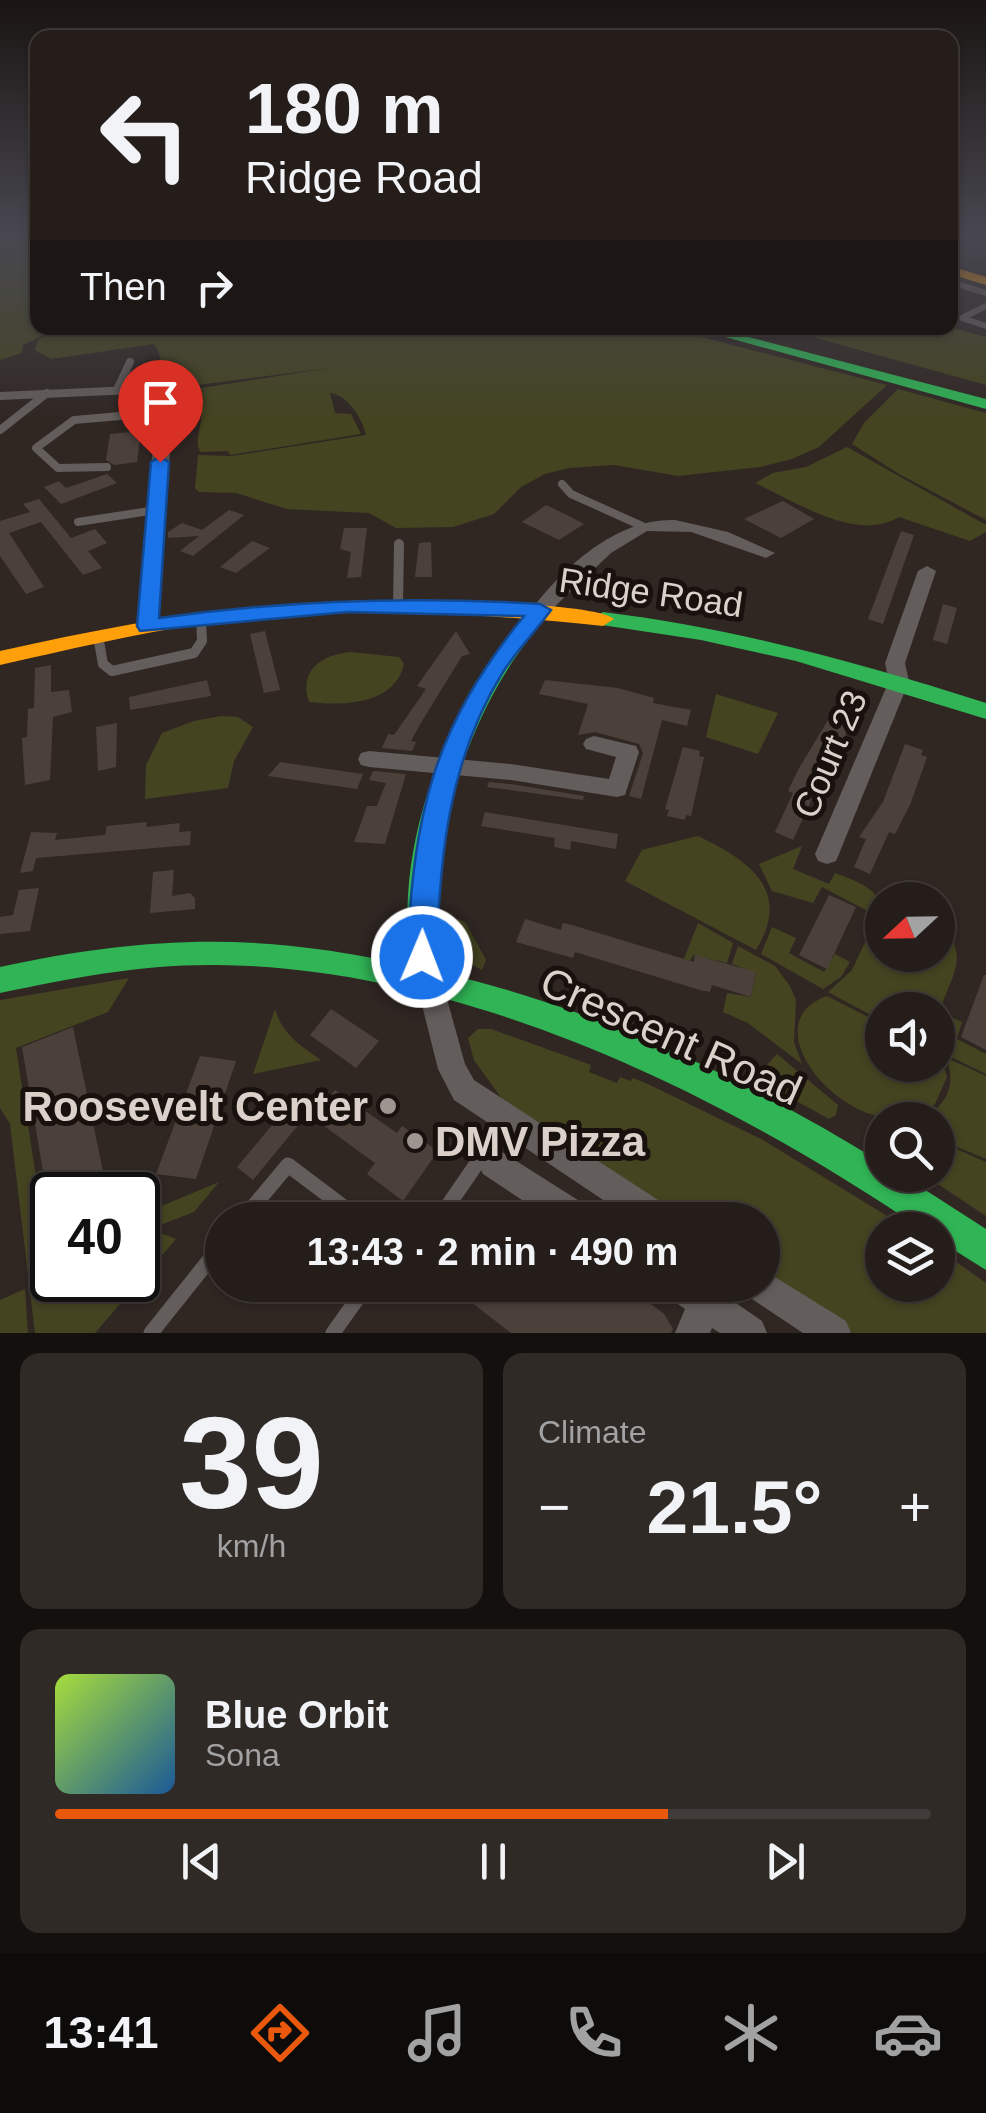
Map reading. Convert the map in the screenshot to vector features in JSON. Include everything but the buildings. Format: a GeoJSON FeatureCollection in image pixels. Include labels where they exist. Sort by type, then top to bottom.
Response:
{"type":"FeatureCollection","features":[{"type":"Feature","properties":{"kind":"main road"},"geometry":{"type":"LineString","coordinates":[[726,335],[986,404]]}},
{"type":"Feature","properties":{"kind":"main road"},"geometry":{"type":"LineString","coordinates":[[805,335],[986,385]]}},
{"type":"Feature","properties":{"kind":"main road","name":"Ridge Road"},"geometry":{"type":"LineString","coordinates":[[0,658],[148,626],[294,609],[398,605],[540,610],[728,636],[898,681],[986,711]]}},
{"type":"Feature","properties":{"kind":"main road"},"geometry":{"type":"LineString","coordinates":[[428,981],[422,957],[425,869],[448,766],[477,696],[502,656],[540,610]]}},
{"type":"Feature","properties":{"kind":"main road","name":"Crescent Road"},"geometry":{"type":"LineString","coordinates":[[0,980],[86,962],[224,952],[344,964],[428,981],[580,1030],[698,1080],[892,1187],[986,1251]]}},
{"type":"Feature","properties":{"kind":"street"},"geometry":{"type":"LineString","coordinates":[[0,396],[117,390],[159,394],[166,402],[148,626]]}},
{"type":"Feature","properties":{"kind":"street"},"geometry":{"type":"LineString","coordinates":[[540,610],[580,571],[642,526],[704,530],[766,553]]}},
{"type":"Feature","properties":{"kind":"street","name":"Court 23"},"geometry":{"type":"LineString","coordinates":[[827,854],[898,681],[895,663],[927,572]]}},
{"type":"Feature","properties":{"kind":"street"},"geometry":{"type":"LineString","coordinates":[[370,759],[539,775],[618,788],[628,752],[594,744]]}},
{"type":"Feature","properties":{"kind":"street"},"geometry":{"type":"LineString","coordinates":[[428,981],[456,1077],[464,1090],[632,1202]]}},
{"type":"Feature","properties":{"kind":"street"},"geometry":{"type":"LineString","coordinates":[[494,1163],[554,1202]]}},
{"type":"Feature","properties":{"kind":"street"},"geometry":{"type":"LineString","coordinates":[[780,1297],[834,1333]]}},
{"type":"Feature","properties":{"kind":"street"},"geometry":{"type":"LineString","coordinates":[[693,1307],[750,1333]]}},
{"type":"Feature","properties":{"kind":"lane"},"geometry":{"type":"LineString","coordinates":[[986,306],[962,318],[986,326]]}},
{"type":"Feature","properties":{"kind":"lane"},"geometry":{"type":"LineString","coordinates":[[117,390],[130,361]]}},
{"type":"Feature","properties":{"kind":"lane"},"geometry":{"type":"LineString","coordinates":[[0,430],[47,393]]}},
{"type":"Feature","properties":{"kind":"lane"},"geometry":{"type":"LineString","coordinates":[[107,467],[62,471],[51,467],[36,448],[74,420],[166,412]]}},
{"type":"Feature","properties":{"kind":"lane"},"geometry":{"type":"LineString","coordinates":[[562,484],[571,494],[642,526]]}},
{"type":"Feature","properties":{"kind":"lane"},"geometry":{"type":"LineString","coordinates":[[78,522],[156,510]]}},
{"type":"Feature","properties":{"kind":"lane"},"geometry":{"type":"LineString","coordinates":[[398,605],[400,544]]}},
{"type":"Feature","properties":{"kind":"lane"},"geometry":{"type":"LineString","coordinates":[[98,636],[103,664],[112,671],[194,653],[202,642],[201,618]]}},
{"type":"Feature","properties":{"kind":"lane"},"geometry":{"type":"LineString","coordinates":[[450,1202],[506,1120]]}},
{"type":"Feature","properties":{"kind":"lane"},"geometry":{"type":"LineString","coordinates":[[257,1202],[288,1165],[336,1202]]}},
{"type":"Feature","properties":{"kind":"lane"},"geometry":{"type":"LineString","coordinates":[[150,1333],[205,1265]]}},
{"type":"Feature","properties":{"kind":"lane"},"geometry":{"type":"LineString","coordinates":[[334,1333],[355,1302]]}},
{"type":"Feature","properties":{"kind":"shaded area"},"geometry":{"type":"Polygon","coordinates":[[[0,297],[30,297],[30,335],[44,335],[23,345],[22,353],[0,360],[0,297]]]}},
{"type":"Feature","properties":{"kind":"shaded area"},"geometry":{"type":"Polygon","coordinates":[[[958,329],[986,337],[986,385],[805,335],[958,335],[958,329]]]}},
{"type":"Feature","properties":{"kind":"shaded area"},"geometry":{"type":"Polygon","coordinates":[[[47,335],[694,335],[887,385],[819,447],[792,459],[760,467],[678,476],[614,465],[569,468],[545,474],[521,487],[494,514],[453,527],[396,528],[369,513],[287,509],[236,493],[199,492],[195,488],[198,455],[232,456],[366,435],[353,408],[330,393],[335,413],[351,414],[361,434],[230,455],[228,451],[200,452],[201,415],[192,405],[195,389],[329,368],[174,388],[154,344],[51,359],[35,350],[38,340],[47,335]]]}},
{"type":"Feature","properties":{"kind":"shaded area"},"geometry":{"type":"Polygon","coordinates":[[[898,389],[986,413],[986,520],[852,444],[864,423],[898,389]]]}},
{"type":"Feature","properties":{"kind":"shaded area"},"geometry":{"type":"Polygon","coordinates":[[[847,447],[986,525],[986,532],[970,541],[899,517],[882,524],[845,522],[807,509],[755,483],[773,473],[806,467],[847,447]]]}},
{"type":"Feature","properties":{"kind":"shaded area"},"geometry":{"type":"Polygon","coordinates":[[[350,652],[399,657],[404,664],[399,678],[390,688],[366,700],[309,702],[307,681],[315,666],[350,652]]]}},
{"type":"Feature","properties":{"kind":"shaded area"},"geometry":{"type":"Polygon","coordinates":[[[716,694],[778,713],[758,754],[706,737],[716,694]]]}},
{"type":"Feature","properties":{"kind":"shaded area"},"geometry":{"type":"Polygon","coordinates":[[[221,716],[238,717],[253,727],[234,761],[228,788],[145,799],[146,765],[162,733],[221,716]]]}},
{"type":"Feature","properties":{"kind":"shaded area"},"geometry":{"type":"Polygon","coordinates":[[[698,836],[733,856],[760,880],[770,910],[756,950],[625,881],[642,850],[698,836]]]}},
{"type":"Feature","properties":{"kind":"shaded area"},"geometry":{"type":"Polygon","coordinates":[[[802,846],[793,869],[829,884],[835,873],[858,882],[865,886],[865,910],[822,887],[813,903],[772,891],[759,864],[802,846]]]}},
{"type":"Feature","properties":{"kind":"shaded area"},"geometry":{"type":"Polygon","coordinates":[[[452,920],[466,923],[486,960],[482,970],[459,958],[448,940],[452,920]]]}},
{"type":"Feature","properties":{"kind":"shaded area"},"geometry":{"type":"Polygon","coordinates":[[[698,923],[733,943],[727,963],[693,955],[690,961],[684,959],[698,923]]]}},
{"type":"Feature","properties":{"kind":"shaded area"},"geometry":{"type":"Polygon","coordinates":[[[772,927],[796,938],[789,953],[824,972],[835,954],[850,962],[841,977],[823,989],[761,954],[772,927]]]}},
{"type":"Feature","properties":{"kind":"shaded area"},"geometry":{"type":"Polygon","coordinates":[[[865,942],[865,972],[954,972],[947,992],[865,992],[865,1012],[828,992],[852,970],[865,942]]]}},
{"type":"Feature","properties":{"kind":"shaded area"},"geometry":{"type":"Polygon","coordinates":[[[738,946],[775,966],[790,986],[796,1000],[794,1042],[802,1064],[748,1023],[723,1012],[727,993],[751,997],[756,973],[732,964],[738,946]]]}},
{"type":"Feature","properties":{"kind":"shaded area"},"geometry":{"type":"Polygon","coordinates":[[[129,978],[108,1012],[16,1048],[35,1172],[30,1172],[30,1291],[10,1124],[0,1108],[0,1000],[129,978]]]}},
{"type":"Feature","properties":{"kind":"shaded area"},"geometry":{"type":"Polygon","coordinates":[[[827,996],[865,1015],[865,1082],[945,1082],[936,1102],[865,1102],[865,1111],[848,1104],[823,1083],[805,1059],[798,1034],[804,1012],[827,996]]]}},
{"type":"Feature","properties":{"kind":"shaded area"},"geometry":{"type":"Polygon","coordinates":[[[275,1009],[287,1032],[321,1060],[253,1074],[275,1009]]]}},
{"type":"Feature","properties":{"kind":"shaded area"},"geometry":{"type":"Polygon","coordinates":[[[955,1019],[962,1022],[957,1039],[986,1054],[986,1074],[955,1059],[955,1019]]]}},
{"type":"Feature","properties":{"kind":"shaded area"},"geometry":{"type":"Polygon","coordinates":[[[478,1029],[491,1029],[591,1065],[589,1072],[617,1083],[620,1077],[631,1081],[633,1078],[763,1140],[881,1212],[865,1212],[865,1302],[955,1302],[955,1261],[986,1283],[986,1333],[853,1333],[780,1285],[780,1202],[653,1202],[502,1099],[474,1060],[468,1038],[478,1029]]]}},
{"type":"Feature","properties":{"kind":"shaded area"},"geometry":{"type":"Polygon","coordinates":[[[777,1054],[838,1105],[836,1115],[829,1119],[755,1078],[777,1054]]]}},
{"type":"Feature","properties":{"kind":"shaded area"},"geometry":{"type":"Polygon","coordinates":[[[955,1062],[986,1076],[986,1159],[955,1146],[955,1102],[943,1102],[950,1082],[955,1082],[955,1062]]]}},
{"type":"Feature","properties":{"kind":"shaded area"},"geometry":{"type":"Polygon","coordinates":[[[955,1148],[986,1162],[986,1216],[950,1192],[955,1192],[955,1148]]]}},
{"type":"Feature","properties":{"kind":"shaded area"},"geometry":{"type":"Polygon","coordinates":[[[219,1182],[194,1212],[160,1225],[160,1207],[219,1182]]]}},
{"type":"Feature","properties":{"kind":"shaded area"},"geometry":{"type":"Polygon","coordinates":[[[160,1233],[176,1239],[160,1258],[160,1233]]]}},
{"type":"Feature","properties":{"kind":"shaded area"},"geometry":{"type":"Polygon","coordinates":[[[25,1289],[28,1333],[0,1333],[0,1300],[25,1289]]]}},
{"type":"Feature","properties":{"kind":"shaded area"},"geometry":{"type":"Polygon","coordinates":[[[31,1302],[122,1302],[95,1333],[35,1333],[31,1302]]]}},
{"type":"Feature","properties":{"kind":"traffic: fast"},"geometry":{"type":"LineString","coordinates":[[726,335],[986,404]]}},
{"type":"Feature","properties":{"kind":"traffic: fast"},"geometry":{"type":"LineString","coordinates":[[429,981],[423,944],[425,882],[448,771],[476,703],[540,610]]}},
{"type":"Feature","properties":{"kind":"traffic: fast"},"geometry":{"type":"LineString","coordinates":[[603,619],[701,633],[797,654],[986,711]]}},
{"type":"Feature","properties":{"kind":"traffic: fast"},"geometry":{"type":"LineString","coordinates":[[0,980],[121,958],[218,952],[331,963],[459,990],[540,1015],[696,1079],[844,1159],[986,1251]]}},
{"type":"Feature","properties":{"kind":"traffic: slow"},"geometry":{"type":"LineString","coordinates":[[0,658],[173,622],[324,607],[417,606],[603,619]]}},
{"type":"Feature","properties":{"kind":"place","name":"Roosevelt Center"},"geometry":{"type":"Point","coordinates":[388,1106]}},
{"type":"Feature","properties":{"kind":"place","name":"DMV Pizza"},"geometry":{"type":"Point","coordinates":[415,1141]}},
{"type":"Feature","properties":{"kind":"route"},"geometry":{"type":"LineString","coordinates":[[160,462],[148,626],[230,614],[348,606],[449,605],[540,610],[502,656],[458,736],[440,793],[425,869],[422,957]]}}]}
